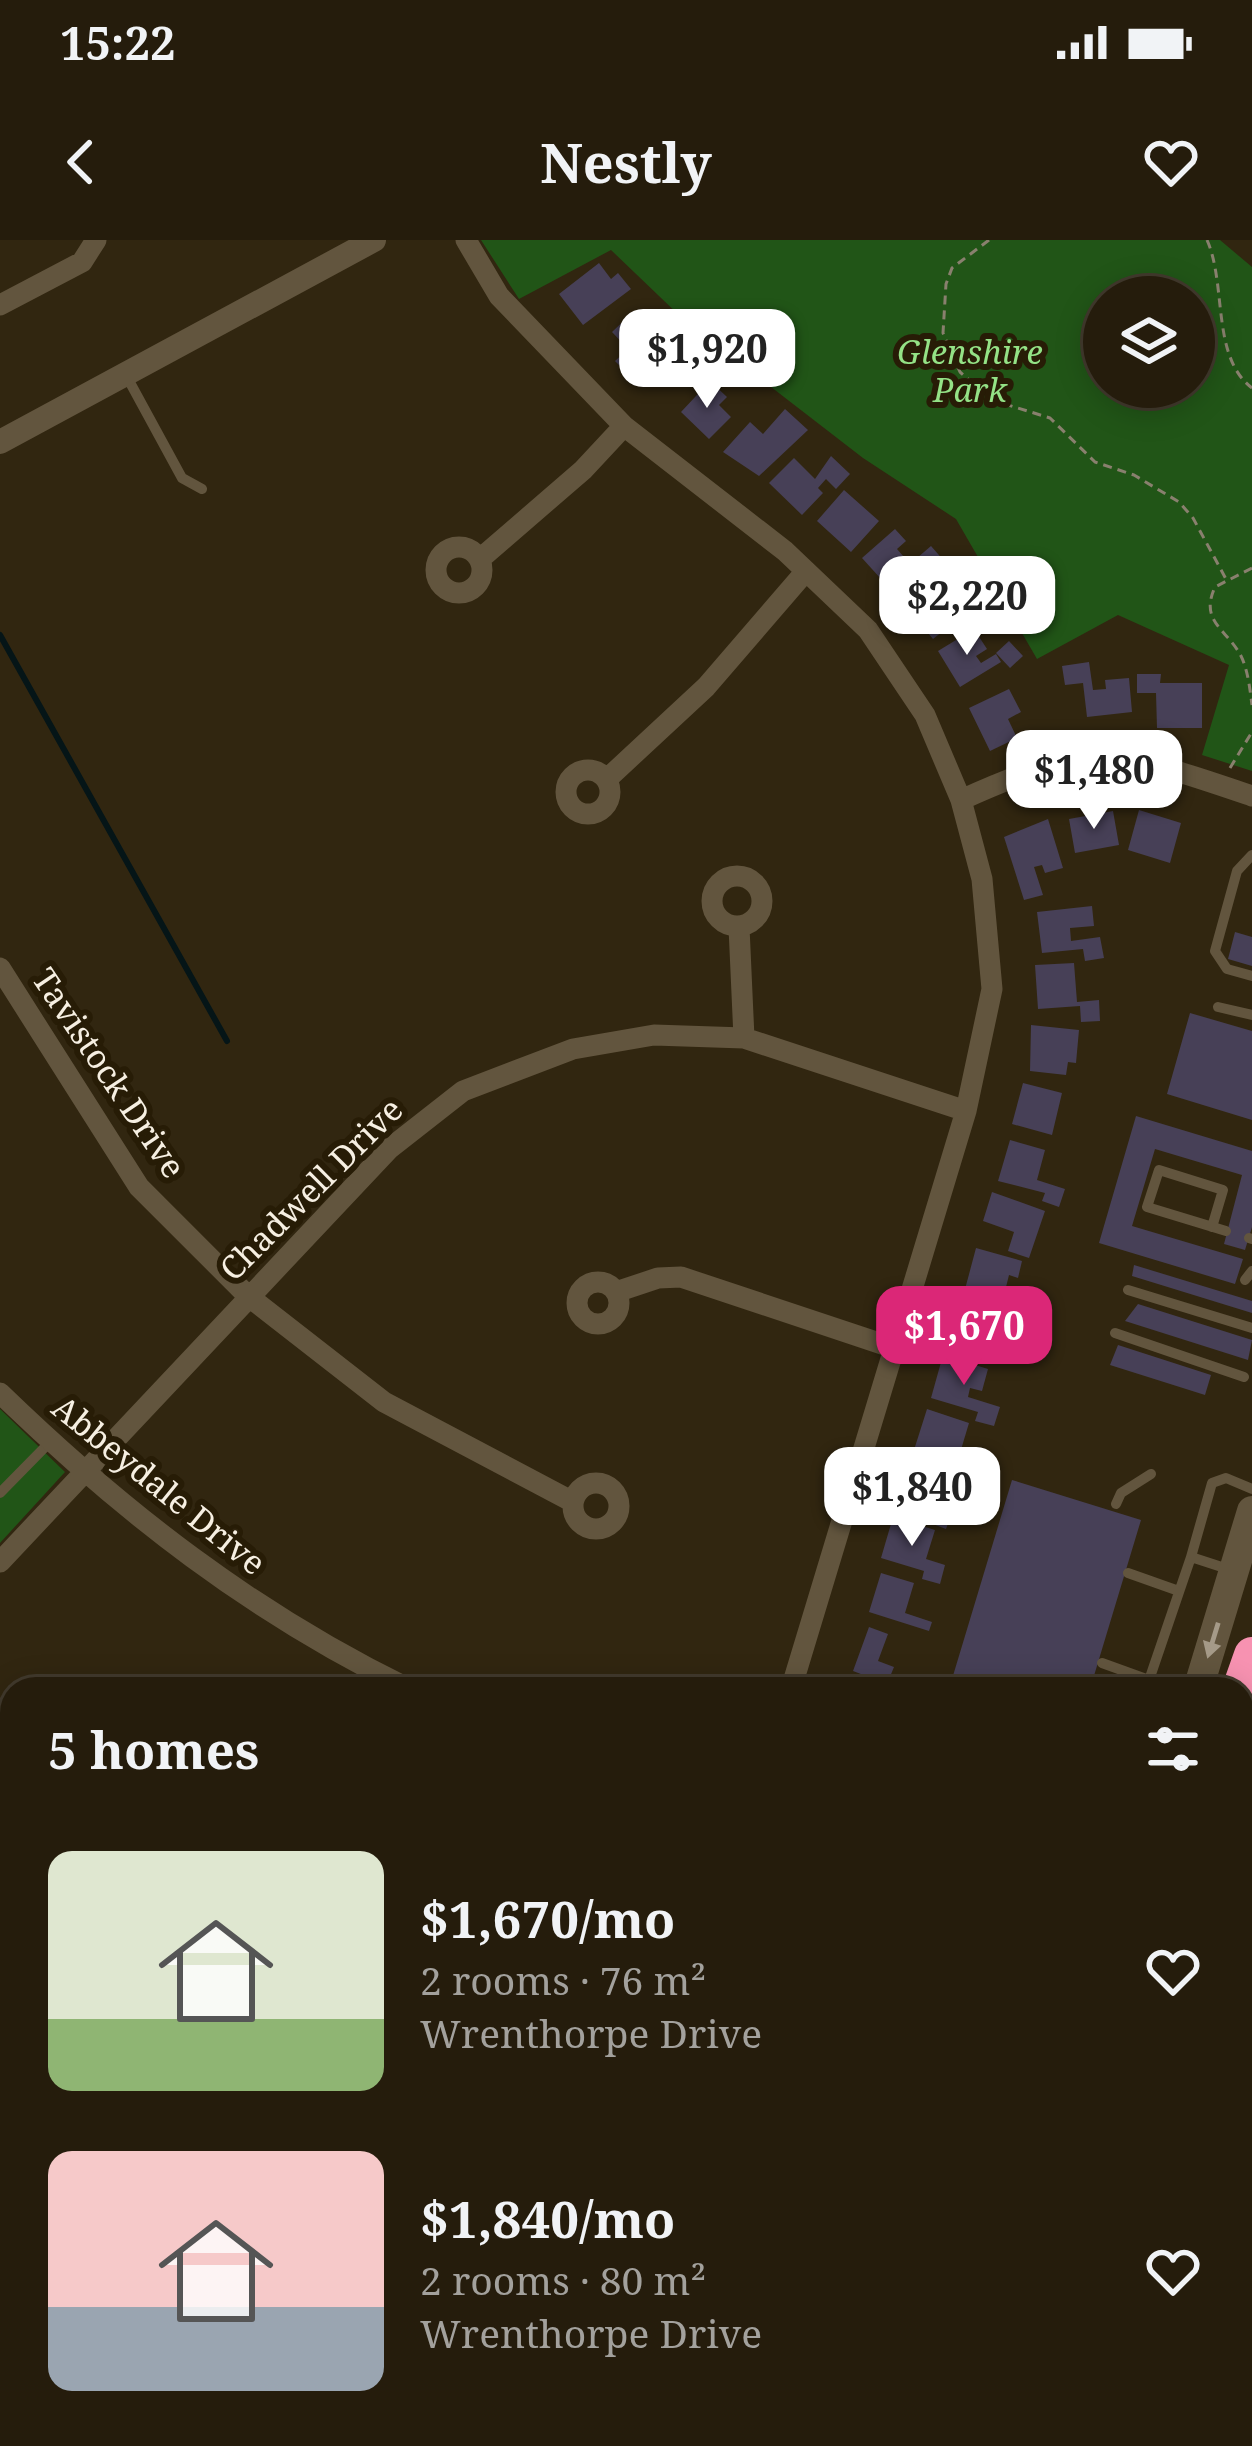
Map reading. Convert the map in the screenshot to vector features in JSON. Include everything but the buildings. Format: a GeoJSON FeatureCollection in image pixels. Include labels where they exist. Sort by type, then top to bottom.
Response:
{"type":"FeatureCollection","features":[{"type":"Feature","properties":{"kind":"main road"},"geometry":{"type":"LineString","coordinates":[[1202,1677],[1252,1511]]}},
{"type":"Feature","properties":{"kind":"street"},"geometry":{"type":"LineString","coordinates":[[0,305],[82,262],[96,240]]}},
{"type":"Feature","properties":{"kind":"street"},"geometry":{"type":"LineString","coordinates":[[0,442],[374,240]]}},
{"type":"Feature","properties":{"kind":"street"},"geometry":{"type":"LineString","coordinates":[[466,240],[499,296],[623,426],[806,571],[879,647],[925,715],[962,800],[982,879],[992,988],[966,1111],[795,1677]]}},
{"type":"Feature","properties":{"kind":"street"},"geometry":{"type":"LineString","coordinates":[[480,560],[583,470],[623,426]]}},
{"type":"Feature","properties":{"kind":"street"},"geometry":{"type":"LineString","coordinates":[[607,779],[706,687],[806,571]]}},
{"type":"Feature","properties":{"kind":"street"},"geometry":{"type":"LineString","coordinates":[[962,800],[1026,771],[1088,756],[1147,760],[1252,796]]}},
{"type":"Feature","properties":{"kind":"street"},"geometry":{"type":"LineString","coordinates":[[740,927],[744,1038]]}},
{"type":"Feature","properties":{"kind":"street","name":"Tavistock Drive"},"geometry":{"type":"LineString","coordinates":[[0,968],[139,1187],[248,1296],[384,1402],[573,1502]]}},
{"type":"Feature","properties":{"kind":"street","name":"Chadwell Drive"},"geometry":{"type":"LineString","coordinates":[[0,1562],[389,1149],[464,1091],[573,1049],[654,1035],[744,1038],[966,1111]]}},
{"type":"Feature","properties":{"kind":"street"},"geometry":{"type":"LineString","coordinates":[[616,1292],[658,1278],[682,1277],[894,1348]]}},
{"type":"Feature","properties":{"kind":"street","name":"Abbeydale Drive"},"geometry":{"type":"LineString","coordinates":[[0,1393],[84,1474],[250,1602],[387,1677]]}},
{"type":"Feature","properties":{"kind":"lane"},"geometry":{"type":"LineString","coordinates":[[126,374],[182,478],[202,489]]}},
{"type":"Feature","properties":{"kind":"lane"},"geometry":{"type":"LineString","coordinates":[[1252,855],[1237,871],[1215,951],[1228,969],[1252,976]]}},
{"type":"Feature","properties":{"kind":"lane"},"geometry":{"type":"LineString","coordinates":[[1218,1007],[1252,1015]]}},
{"type":"Feature","properties":{"kind":"lane"},"geometry":{"type":"LineString","coordinates":[[1212,1227],[1223,1190],[1159,1170],[1148,1208],[1226,1232]]}},
{"type":"Feature","properties":{"kind":"lane"},"geometry":{"type":"LineString","coordinates":[[1128,1290],[1252,1328]]}},
{"type":"Feature","properties":{"kind":"lane"},"geometry":{"type":"LineString","coordinates":[[1115,1333],[1244,1377]]}},
{"type":"Feature","properties":{"kind":"lane"},"geometry":{"type":"LineString","coordinates":[[2,1486],[50,1442]]}},
{"type":"Feature","properties":{"kind":"lane"},"geometry":{"type":"LineString","coordinates":[[1116,1504],[1121,1493],[1151,1474]]}},
{"type":"Feature","properties":{"kind":"lane"},"geometry":{"type":"LineString","coordinates":[[1149,1677],[1211,1483],[1226,1478],[1252,1490]]}},
{"type":"Feature","properties":{"kind":"lane"},"geometry":{"type":"LineString","coordinates":[[1191,1557],[1234,1570]]}},
{"type":"Feature","properties":{"kind":"lane"},"geometry":{"type":"LineString","coordinates":[[1128,1573],[1176,1590]]}},
{"type":"Feature","properties":{"kind":"lane"},"geometry":{"type":"LineString","coordinates":[[1102,1663],[1131,1677]]}},
{"type":"Feature","properties":{"kind":"path"},"geometry":{"type":"LineString","coordinates":[[989,240],[952,268],[946,284],[943,333],[960,372],[992,400],[1050,418],[1095,462],[1134,475],[1179,502],[1193,518],[1226,579]]}},
{"type":"Feature","properties":{"kind":"path"},"geometry":{"type":"LineString","coordinates":[[1207,240],[1220,278],[1231,360],[1252,388]]}},
{"type":"Feature","properties":{"kind":"path"},"geometry":{"type":"LineString","coordinates":[[1252,568],[1215,587],[1210,611],[1213,623],[1241,656],[1252,705]]}},
{"type":"Feature","properties":{"kind":"path"},"geometry":{"type":"LineString","coordinates":[[1221,785],[1252,732]]}},
{"type":"Feature","properties":{"kind":"green space","name":"Glenshire Park"},"geometry":{"type":"Polygon","coordinates":[[[481,240],[1220,240],[1252,267],[1252,771],[1202,755],[1229,665],[1118,615],[1037,659],[956,519],[863,458],[683,319],[611,250],[519,299],[481,240]]]}},
{"type":"Feature","properties":{"kind":"green space"},"geometry":{"type":"Polygon","coordinates":[[[0,1409],[65,1472],[0,1543],[0,1409]]]}},
{"type":"Feature","properties":{"kind":"waterway"},"geometry":{"type":"LineString","coordinates":[[0,635],[227,1041]]}}]}
